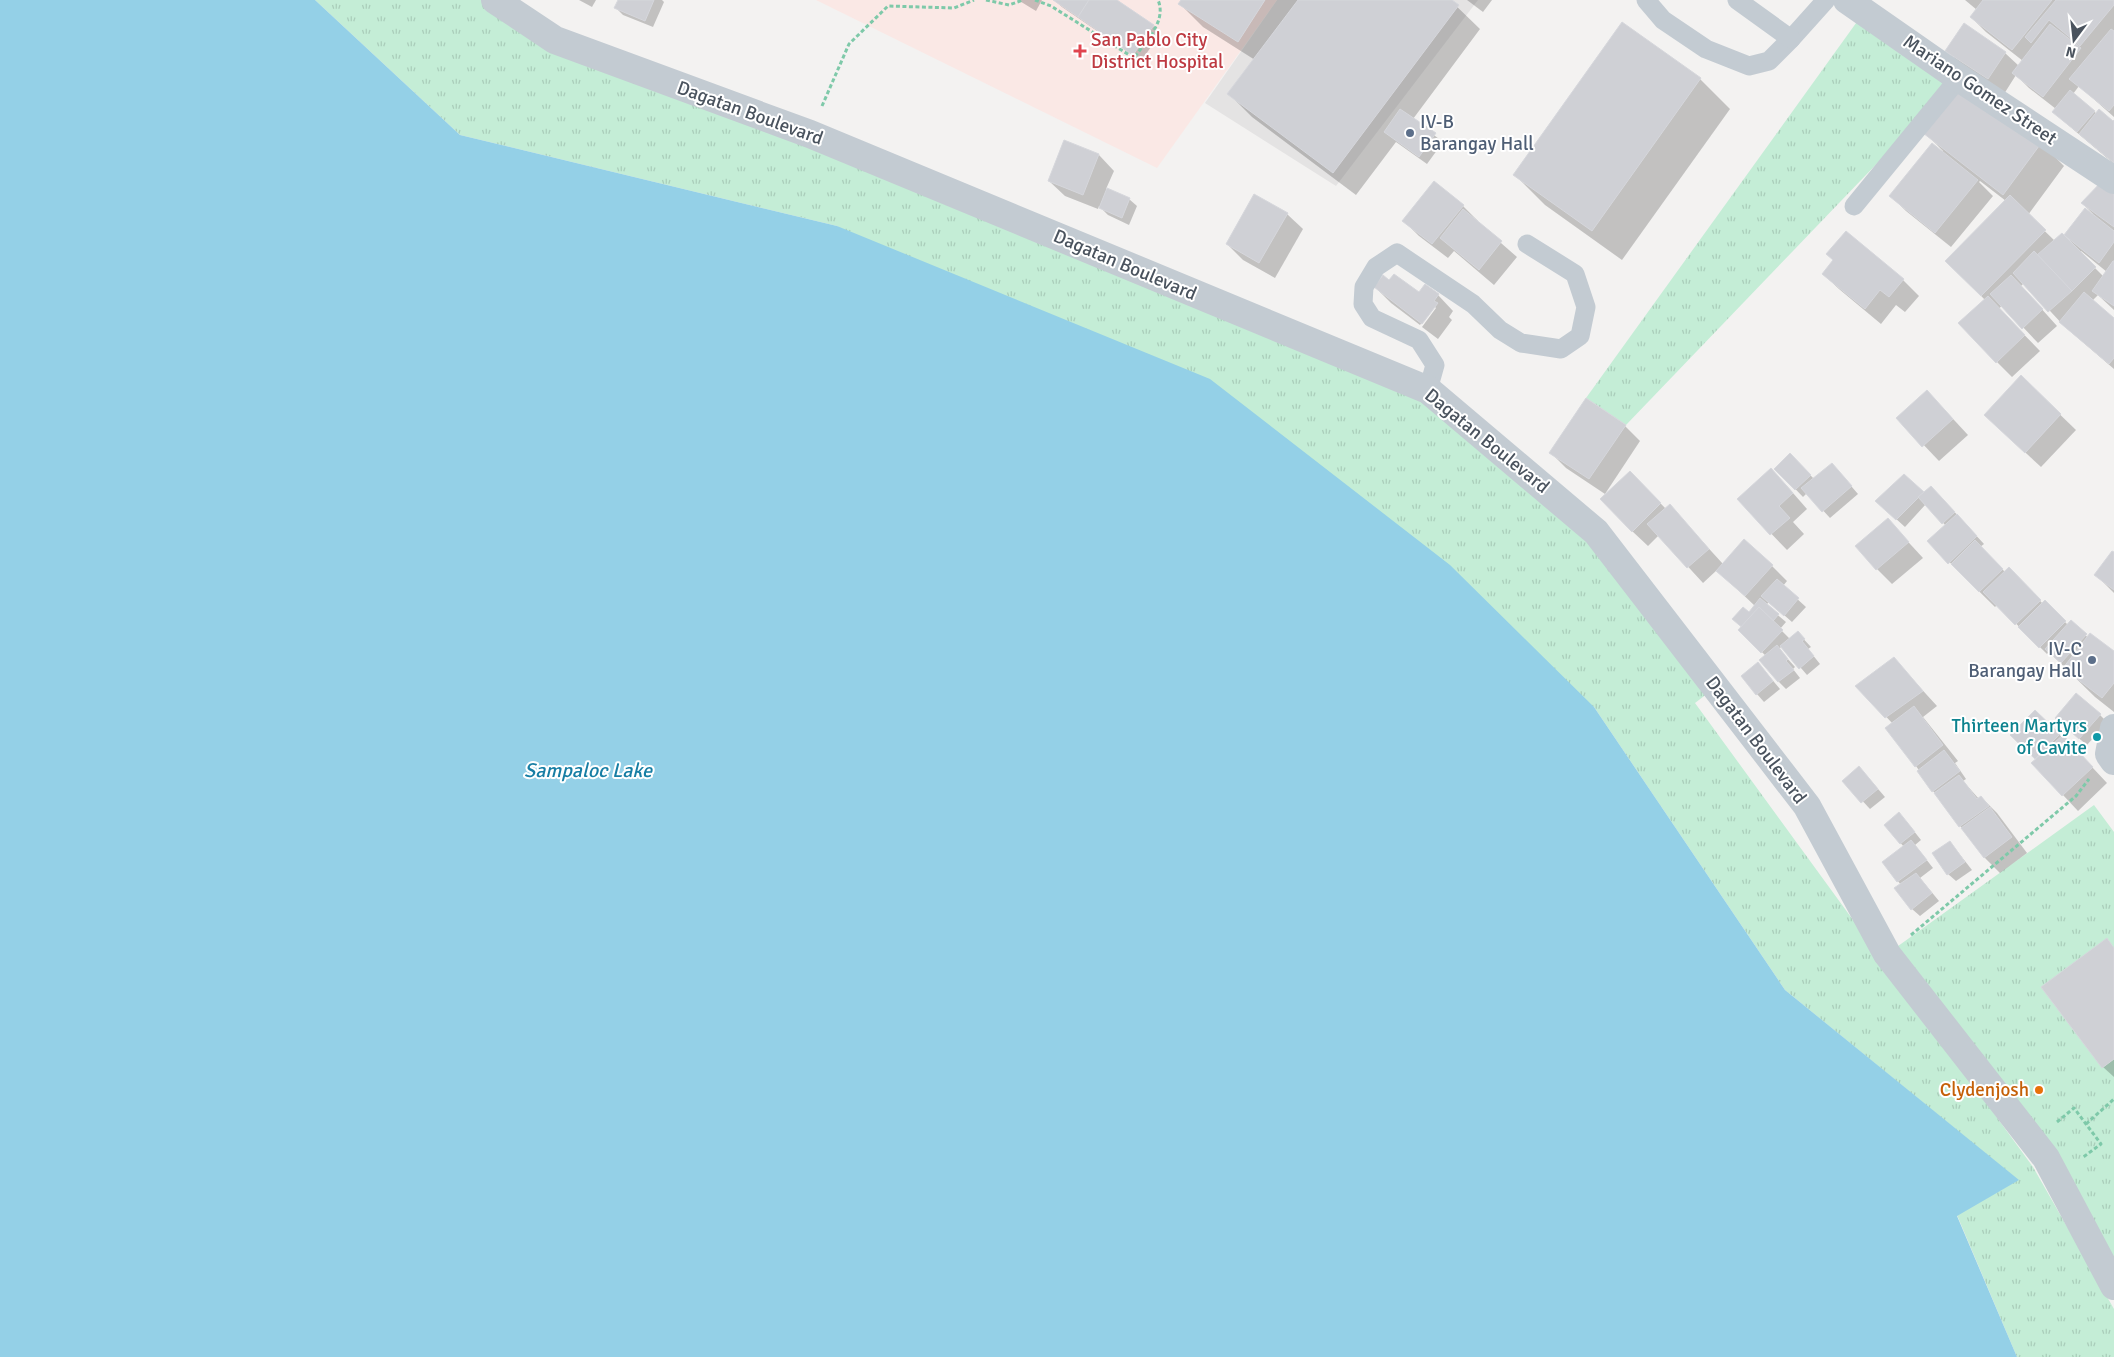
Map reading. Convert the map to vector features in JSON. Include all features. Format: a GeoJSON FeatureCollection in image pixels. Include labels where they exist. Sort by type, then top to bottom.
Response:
{"type":"FeatureCollection","features":[{"type":"Feature","properties":{"kind":"street","name":"Dagatan Boulevard"},"geometry":{"type":"LineString","coordinates":[[496,0],[555,40],[810,134],[1428,390],[1596,532],[1807,806],[1887,954],[2046,1158],[2114,1286]]}},
{"type":"Feature","properties":{"kind":"street","name":"Mariano Gomez Street"},"geometry":{"type":"LineString","coordinates":[[1862,4],[1959,78],[2114,180]]}},
{"type":"Feature","properties":{"kind":"lane"},"geometry":{"type":"LineString","coordinates":[[1646,0],[1662,20],[1706,49],[1750,66],[1769,60],[1792,40],[1826,0]]}},
{"type":"Feature","properties":{"kind":"lane"},"geometry":{"type":"LineString","coordinates":[[1737,0],[1792,40]]}},
{"type":"Feature","properties":{"kind":"lane"},"geometry":{"type":"LineString","coordinates":[[1854,206],[1959,78]]}},
{"type":"Feature","properties":{"kind":"lane"},"geometry":{"type":"LineString","coordinates":[[1428,390],[1435,365],[1419,340],[1372,318],[1363,304],[1364,287],[1376,267],[1397,253],[1473,304],[1500,330],[1521,343],[1561,350],[1580,336],[1586,307],[1575,274],[1527,244]]}},
{"type":"Feature","properties":{"kind":"path"},"geometry":{"type":"LineString","coordinates":[[810,134],[849,44],[888,6],[954,8],[974,0]]}},
{"type":"Feature","properties":{"kind":"path"},"geometry":{"type":"LineString","coordinates":[[986,0],[1009,5],[1023,0]]}},
{"type":"Feature","properties":{"kind":"path"},"geometry":{"type":"LineString","coordinates":[[1035,0],[1051,6],[1134,58],[1157,27],[1161,8],[1158,0]]}},
{"type":"Feature","properties":{"kind":"path"},"geometry":{"type":"LineString","coordinates":[[1887,954],[2076,796],[2112,748]]}},
{"type":"Feature","properties":{"kind":"path"},"geometry":{"type":"LineString","coordinates":[[2086,1124],[2114,1099]]}},
{"type":"Feature","properties":{"kind":"path"},"geometry":{"type":"LineString","coordinates":[[2074,1108],[2101,1144],[2075,1164]]}},
{"type":"Feature","properties":{"kind":"shaded area","name":"San Pablo City District Hospital"},"geometry":{"type":"Polygon","coordinates":[[[816,0],[1277,0],[1157,168],[816,0]]]}},
{"type":"Feature","properties":{"kind":"shaded area"},"geometry":{"type":"Polygon","coordinates":[[[1277,0],[1478,0],[1336,186],[1205,103],[1277,0]]]}},
{"type":"Feature","properties":{"kind":"green space"},"geometry":{"type":"Polygon","coordinates":[[[315,0],[495,0],[555,40],[1428,390],[1596,532],[1716,687],[1695,703],[2033,1167],[2114,1309],[2114,1357],[2017,1357],[1957,1215],[2018,1180],[1785,990],[1594,707],[837,226],[460,135],[315,0]]]}},
{"type":"Feature","properties":{"kind":"green space"},"geometry":{"type":"Polygon","coordinates":[[[1864,12],[1959,78],[1626,425],[1586,398],[1864,12]]]}},
{"type":"Feature","properties":{"kind":"green space"},"geometry":{"type":"Polygon","coordinates":[[[2094,805],[2114,832],[2114,1286],[2062,1187],[1887,954],[2094,805]]]}},
{"type":"Feature","properties":{"kind":"water","name":"Sampaloc Lake"},"geometry":{"type":"Polygon","coordinates":[[[0,0],[315,0],[460,135],[837,226],[1210,379],[1450,565],[1594,707],[1785,990],[2019,1180],[1957,1216],[2017,1357],[0,1357],[0,0]]]}},
{"type":"Feature","properties":{"kind":"building"},"geometry":{"type":"Polygon","coordinates":[[[618,0],[654,0],[645,21],[614,8],[618,0]]]}},
{"type":"Feature","properties":{"kind":"building"},"geometry":{"type":"Polygon","coordinates":[[[1053,0],[1089,0],[1078,17],[1053,0]]]}},
{"type":"Feature","properties":{"kind":"building"},"geometry":{"type":"Polygon","coordinates":[[[1089,0],[1117,0],[1154,25],[1133,55],[1078,17],[1089,0]]]}},
{"type":"Feature","properties":{"kind":"building"},"geometry":{"type":"Polygon","coordinates":[[[1181,0],[1265,0],[1238,42],[1178,4],[1181,0]]]}},
{"type":"Feature","properties":{"kind":"building"},"geometry":{"type":"Polygon","coordinates":[[[1298,0],[1452,0],[1459,5],[1333,173],[1227,94],[1298,0]]]}},
{"type":"Feature","properties":{"kind":"building"},"geometry":{"type":"Polygon","coordinates":[[[1983,0],[2052,0],[2012,50],[1970,17],[1983,0]]]}},
{"type":"Feature","properties":{"kind":"building"},"geometry":{"type":"Polygon","coordinates":[[[2056,0],[2114,0],[2114,5],[2080,46],[2049,20],[2031,43],[2025,37],[2056,0]]]}},
{"type":"Feature","properties":{"kind":"building"},"geometry":{"type":"Polygon","coordinates":[[[1622,22],[1701,78],[1592,231],[1513,175],[1622,22]]]}},
{"type":"Feature","properties":{"kind":"building"},"geometry":{"type":"Polygon","coordinates":[[[1964,23],[2006,52],[1988,79],[1945,51],[1964,23]]]}},
{"type":"Feature","properties":{"kind":"building"},"geometry":{"type":"Polygon","coordinates":[[[2050,24],[2081,48],[2043,97],[2012,73],[2050,24]]]}},
{"type":"Feature","properties":{"kind":"building"},"geometry":{"type":"Polygon","coordinates":[[[2111,29],[2114,31],[2114,105],[2109,111],[2069,79],[2111,29]]]}},
{"type":"Feature","properties":{"kind":"building"},"geometry":{"type":"Polygon","coordinates":[[[1961,82],[2042,142],[2003,195],[1923,133],[1961,82]]]}},
{"type":"Feature","properties":{"kind":"building"},"geometry":{"type":"Polygon","coordinates":[[[2070,90],[2095,111],[2077,132],[2052,112],[2070,90]]]}},
{"type":"Feature","properties":{"kind":"building","name":"IV-B Barangay Hall"},"geometry":{"type":"Polygon","coordinates":[[[1400,109],[1436,133],[1419,157],[1384,132],[1400,109]]]}},
{"type":"Feature","properties":{"kind":"building"},"geometry":{"type":"Polygon","coordinates":[[[2099,109],[2114,120],[2114,163],[2079,134],[2099,109]]]}},
{"type":"Feature","properties":{"kind":"building"},"geometry":{"type":"Polygon","coordinates":[[[1064,140],[1099,154],[1083,195],[1048,181],[1064,140]]]}},
{"type":"Feature","properties":{"kind":"building"},"geometry":{"type":"Polygon","coordinates":[[[1932,143],[1978,180],[1935,233],[1889,196],[1932,143]]]}},
{"type":"Feature","properties":{"kind":"building"},"geometry":{"type":"Polygon","coordinates":[[[2104,179],[2114,189],[2114,227],[2081,203],[2104,179]]]}},
{"type":"Feature","properties":{"kind":"building"},"geometry":{"type":"Polygon","coordinates":[[[1434,181],[1464,205],[1432,244],[1402,221],[1434,181]]]}},
{"type":"Feature","properties":{"kind":"building"},"geometry":{"type":"Polygon","coordinates":[[[1107,188],[1130,198],[1122,218],[1099,208],[1107,188]]]}},
{"type":"Feature","properties":{"kind":"building"},"geometry":{"type":"Polygon","coordinates":[[[1254,194],[1288,213],[1259,263],[1226,244],[1254,194]]]}},
{"type":"Feature","properties":{"kind":"building"},"geometry":{"type":"Polygon","coordinates":[[[2010,195],[2046,230],[1981,296],[1945,261],[2010,195]]]}},
{"type":"Feature","properties":{"kind":"building"},"geometry":{"type":"Polygon","coordinates":[[[2085,208],[2114,231],[2114,242],[2099,263],[2064,235],[2085,208]]]}},
{"type":"Feature","properties":{"kind":"building"},"geometry":{"type":"Polygon","coordinates":[[[1463,209],[1502,241],[1479,270],[1440,238],[1463,209]]]}},
{"type":"Feature","properties":{"kind":"building"},"geometry":{"type":"Polygon","coordinates":[[[1846,231],[1904,279],[1889,297],[1880,290],[1865,309],[1822,274],[1833,260],[1826,254],[1846,231]]]}},
{"type":"Feature","properties":{"kind":"building"},"geometry":{"type":"Polygon","coordinates":[[[2062,233],[2096,267],[2072,291],[2037,255],[2062,233]]]}},
{"type":"Feature","properties":{"kind":"building"},"geometry":{"type":"Polygon","coordinates":[[[2034,251],[2072,291],[2048,312],[2013,273],[2034,251]]]}},
{"type":"Feature","properties":{"kind":"building"},"geometry":{"type":"Polygon","coordinates":[[[2114,261],[2114,306],[2092,291],[2114,261]]]}},
{"type":"Feature","properties":{"kind":"building"},"geometry":{"type":"Polygon","coordinates":[[[1394,274],[1419,292],[1425,284],[1439,294],[1434,301],[1438,303],[1422,324],[1374,287],[1383,275],[1389,280],[1394,274]]]}},
{"type":"Feature","properties":{"kind":"building"},"geometry":{"type":"Polygon","coordinates":[[[2011,275],[2043,309],[2022,329],[1990,294],[2011,275]]]}},
{"type":"Feature","properties":{"kind":"building"},"geometry":{"type":"Polygon","coordinates":[[[2084,292],[2114,318],[2114,358],[2109,364],[2059,322],[2084,292]]]}},
{"type":"Feature","properties":{"kind":"building"},"geometry":{"type":"Polygon","coordinates":[[[1988,296],[2025,335],[1996,363],[1958,323],[1988,296]]]}},
{"type":"Feature","properties":{"kind":"building"},"geometry":{"type":"Polygon","coordinates":[[[2021,375],[2061,414],[2025,453],[1984,415],[2021,375]]]}},
{"type":"Feature","properties":{"kind":"building"},"geometry":{"type":"Polygon","coordinates":[[[1927,390],[1953,419],[1922,447],[1896,418],[1927,390]]]}},
{"type":"Feature","properties":{"kind":"building"},"geometry":{"type":"Polygon","coordinates":[[[1586,398],[1626,425],[1589,479],[1549,453],[1586,398]]]}},
{"type":"Feature","properties":{"kind":"building"},"geometry":{"type":"Polygon","coordinates":[[[1790,453],[1811,475],[1795,490],[1774,469],[1790,453]]]}},
{"type":"Feature","properties":{"kind":"building"},"geometry":{"type":"Polygon","coordinates":[[[1832,463],[1852,486],[1822,512],[1801,488],[1832,463]]]}},
{"type":"Feature","properties":{"kind":"building"},"geometry":{"type":"Polygon","coordinates":[[[1771,468],[1793,493],[1779,506],[1790,518],[1770,535],[1737,499],[1771,468]]]}},
{"type":"Feature","properties":{"kind":"building"},"geometry":{"type":"Polygon","coordinates":[[[1630,471],[1661,503],[1632,532],[1600,499],[1630,471]]]}},
{"type":"Feature","properties":{"kind":"building"},"geometry":{"type":"Polygon","coordinates":[[[1904,474],[1924,492],[1896,520],[1875,501],[1904,474]]]}},
{"type":"Feature","properties":{"kind":"building"},"geometry":{"type":"Polygon","coordinates":[[[1931,486],[1955,512],[1942,524],[1918,497],[1931,486]]]}},
{"type":"Feature","properties":{"kind":"building"},"geometry":{"type":"Polygon","coordinates":[[[1670,504],[1709,549],[1687,568],[1647,524],[1670,504]]]}},
{"type":"Feature","properties":{"kind":"building"},"geometry":{"type":"Polygon","coordinates":[[[1957,514],[1977,536],[1948,564],[1927,541],[1957,514]]]}},
{"type":"Feature","properties":{"kind":"building"},"geometry":{"type":"Polygon","coordinates":[[[1888,518],[1909,542],[1876,570],[1855,546],[1888,518]]]}},
{"type":"Feature","properties":{"kind":"building"},"geometry":{"type":"Polygon","coordinates":[[[1744,539],[1773,565],[1745,596],[1716,571],[1744,539]]]}},
{"type":"Feature","properties":{"kind":"building"},"geometry":{"type":"Polygon","coordinates":[[[1975,540],[2003,569],[1979,592],[1951,564],[1975,540]]]}},
{"type":"Feature","properties":{"kind":"building"},"geometry":{"type":"Polygon","coordinates":[[[2112,551],[2114,552],[2114,590],[2094,575],[2112,551]]]}},
{"type":"Feature","properties":{"kind":"building"},"geometry":{"type":"Polygon","coordinates":[[[2009,567],[2041,600],[2015,625],[1983,592],[2009,567]]]}},
{"type":"Feature","properties":{"kind":"building"},"geometry":{"type":"Polygon","coordinates":[[[1777,579],[1799,598],[1784,616],[1761,596],[1777,579]]]}},
{"type":"Feature","properties":{"kind":"building"},"geometry":{"type":"Polygon","coordinates":[[[1760,598],[1779,614],[1757,640],[1732,619],[1743,607],[1749,612],[1760,598]]]}},
{"type":"Feature","properties":{"kind":"building"},"geometry":{"type":"Polygon","coordinates":[[[2045,600],[2066,621],[2039,648],[2018,627],[2045,600]]]}},
{"type":"Feature","properties":{"kind":"building"},"geometry":{"type":"Polygon","coordinates":[[[1759,607],[1783,630],[1761,653],[1738,630],[1759,607]]]}},
{"type":"Feature","properties":{"kind":"building"},"geometry":{"type":"Polygon","coordinates":[[[2071,620],[2087,634],[2061,663],[2045,649],[2071,620]]]}},
{"type":"Feature","properties":{"kind":"building"},"geometry":{"type":"Polygon","coordinates":[[[1798,631],[1805,639],[1802,641],[1814,656],[1799,669],[1780,646],[1798,631]]]}},
{"type":"Feature","properties":{"kind":"building","name":"IV-C Barangay Hall"},"geometry":{"type":"Polygon","coordinates":[[[2090,633],[2114,651],[2114,683],[2102,698],[2063,668],[2090,633]]]}},
{"type":"Feature","properties":{"kind":"building"},"geometry":{"type":"Polygon","coordinates":[[[1777,645],[1788,659],[1786,661],[1794,670],[1778,682],[1759,660],[1777,645]]]}},
{"type":"Feature","properties":{"kind":"building"},"geometry":{"type":"Polygon","coordinates":[[[1894,657],[1923,691],[1885,718],[1855,686],[1894,657]]]}},
{"type":"Feature","properties":{"kind":"building"},"geometry":{"type":"Polygon","coordinates":[[[1758,662],[1773,681],[1756,695],[1741,676],[1758,662]]]}},
{"type":"Feature","properties":{"kind":"building"},"geometry":{"type":"Polygon","coordinates":[[[2076,693],[2101,714],[2079,739],[2055,718],[2076,693]]]}},
{"type":"Feature","properties":{"kind":"building"},"geometry":{"type":"Polygon","coordinates":[[[1914,706],[1943,745],[1915,767],[1885,728],[1914,706]]]}},
{"type":"Feature","properties":{"kind":"building"},"geometry":{"type":"Polygon","coordinates":[[[2035,710],[2060,734],[2035,759],[2010,735],[2035,710]]]}},
{"type":"Feature","properties":{"kind":"building"},"geometry":{"type":"Polygon","coordinates":[[[2063,735],[2093,767],[2062,796],[2031,763],[2063,735]]]}},
{"type":"Feature","properties":{"kind":"building"},"geometry":{"type":"Polygon","coordinates":[[[1944,750],[1960,771],[1932,792],[1917,771],[1944,750]]]}},
{"type":"Feature","properties":{"kind":"building"},"geometry":{"type":"Polygon","coordinates":[[[1859,766],[1878,789],[1861,803],[1842,781],[1859,766]]]}},
{"type":"Feature","properties":{"kind":"building"},"geometry":{"type":"Polygon","coordinates":[[[1959,775],[1977,799],[1981,796],[1989,806],[1959,827],[1934,793],[1959,775]]]}},
{"type":"Feature","properties":{"kind":"building"},"geometry":{"type":"Polygon","coordinates":[[[1990,807],[2012,837],[1984,858],[1961,828],[1990,807]]]}},
{"type":"Feature","properties":{"kind":"building"},"geometry":{"type":"Polygon","coordinates":[[[1899,812],[1915,832],[1900,844],[1884,825],[1899,812]]]}},
{"type":"Feature","properties":{"kind":"building"},"geometry":{"type":"Polygon","coordinates":[[[1911,840],[1927,860],[1897,882],[1882,862],[1911,840]]]}},
{"type":"Feature","properties":{"kind":"building"},"geometry":{"type":"Polygon","coordinates":[[[1950,841],[1965,862],[1947,875],[1932,853],[1950,841]]]}},
{"type":"Feature","properties":{"kind":"building"},"geometry":{"type":"Polygon","coordinates":[[[1916,873],[1932,893],[1911,910],[1894,888],[1916,873]]]}},
{"type":"Feature","properties":{"kind":"building"},"geometry":{"type":"Polygon","coordinates":[[[2107,938],[2114,948],[2114,1059],[2102,1068],[2041,987],[2107,938]]]}},
{"type":"Feature","properties":{"kind":"place","name":"San Pablo City District Hospital"},"geometry":{"type":"Point","coordinates":[1080,51]}},
{"type":"Feature","properties":{"kind":"place","name":"IV-B Barangay Hall"},"geometry":{"type":"Point","coordinates":[1410,133]}},
{"type":"Feature","properties":{"kind":"place","name":"IV-C Barangay Hall"},"geometry":{"type":"Point","coordinates":[2092,660]}},
{"type":"Feature","properties":{"kind":"place","name":"Thirteen Martyrs of Cavite"},"geometry":{"type":"Point","coordinates":[2097,737]}},
{"type":"Feature","properties":{"kind":"place","name":"Clydenjosh"},"geometry":{"type":"Point","coordinates":[2039,1090]}}]}
